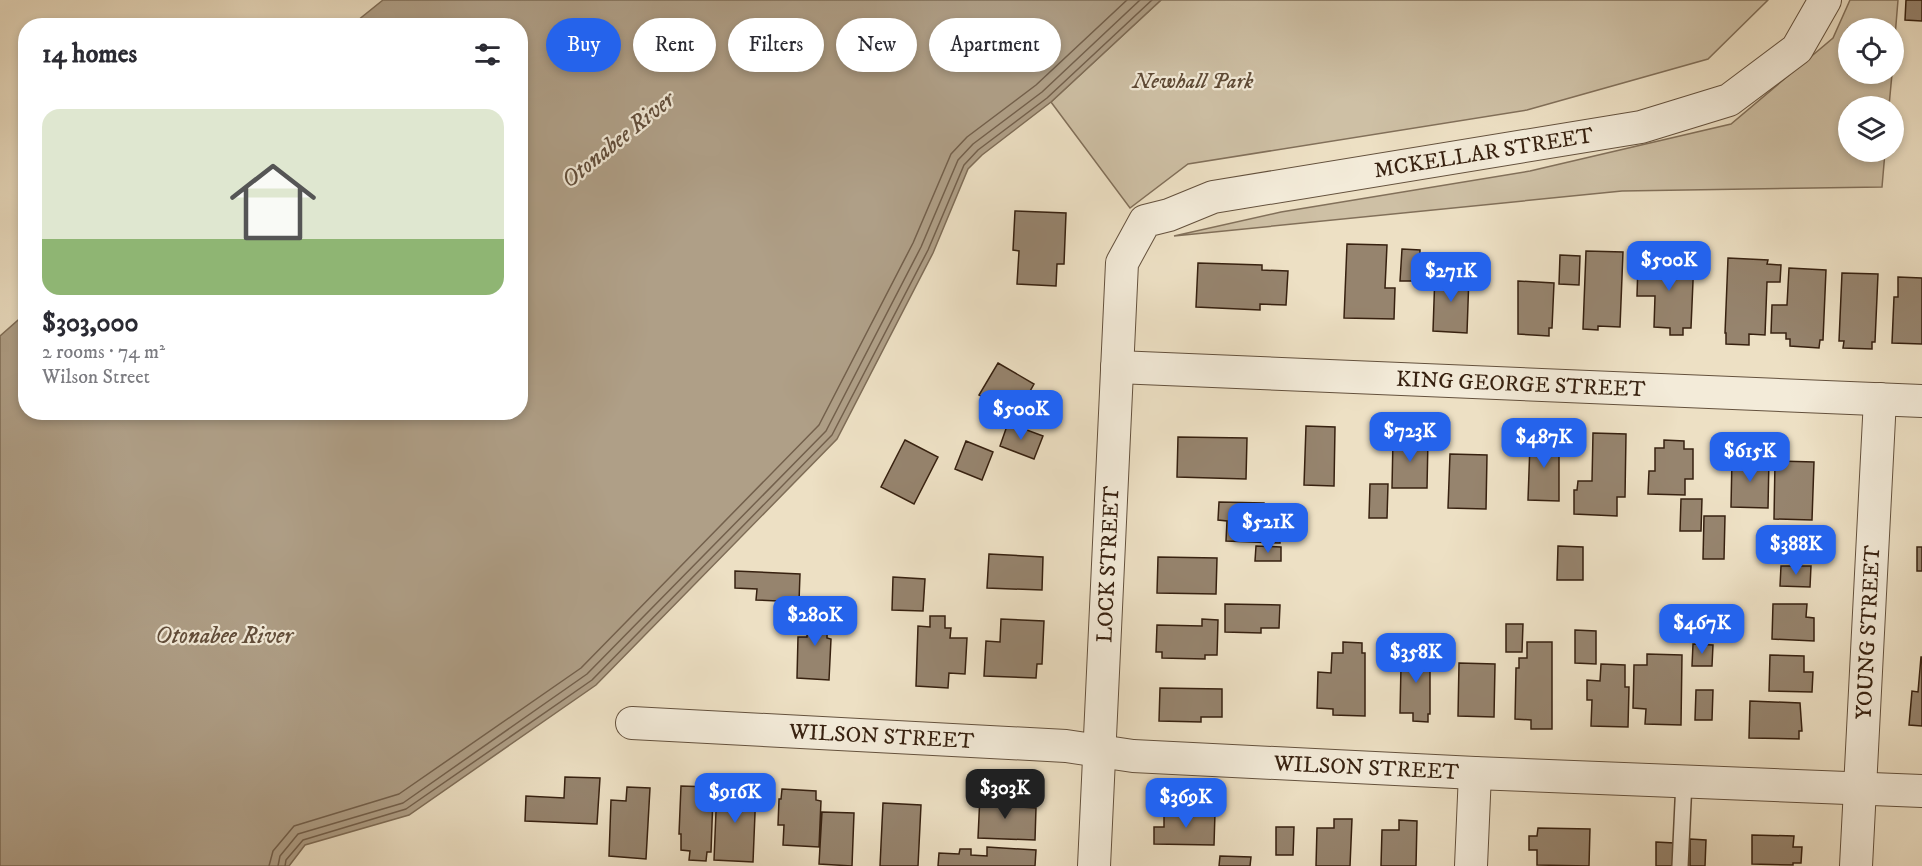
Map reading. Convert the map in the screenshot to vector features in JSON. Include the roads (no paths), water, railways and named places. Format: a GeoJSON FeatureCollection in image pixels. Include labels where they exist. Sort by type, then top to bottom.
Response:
{"type":"FeatureCollection","features":[{"type":"Feature","properties":{"kind":"street","name":"MCKELLAR STREET"},"geometry":{"type":"LineString","coordinates":[[1122,263],[1145,221],[1169,215],[1213,197],[1641,127],[1729,100],[1797,49],[1825,0]]}},
{"type":"Feature","properties":{"kind":"street","name":"LOCK STREET"},"geometry":{"type":"LineString","coordinates":[[1094,866],[1122,263]]}},
{"type":"Feature","properties":{"kind":"street","name":"KING GEORGE STREET"},"geometry":{"type":"LineString","coordinates":[[1117,367],[1922,401]]}},
{"type":"Feature","properties":{"kind":"street","name":"YOUNG STREET"},"geometry":{"type":"LineString","coordinates":[[1856,866],[1880,399]]}},
{"type":"Feature","properties":{"kind":"street","name":"WILSON STREET"},"geometry":{"type":"LineString","coordinates":[[632,723],[1066,746],[1132,756],[1475,773],[1922,791]]}},
{"type":"Feature","properties":{"kind":"street"},"geometry":{"type":"LineString","coordinates":[[1471,866],[1475,773]]}},
{"type":"Feature","properties":{"kind":"lane"},"geometry":{"type":"LineString","coordinates":[[1680,866],[1684,781]]}},
{"type":"Feature","properties":{"kind":"water","name":"Otonabee River"},"geometry":{"type":"Polygon","coordinates":[[[383,0],[1161,0],[1051,102],[982,155],[968,169],[933,253],[837,439],[596,685],[409,815],[305,845],[289,866],[0,866],[0,336],[18,320],[18,420],[528,420],[528,18],[361,18],[383,0]]]}},
{"type":"Feature","properties":{"kind":"park label","name":"Newhall Park"},"geometry":{"type":"Point","coordinates":[1193,81]}}]}
